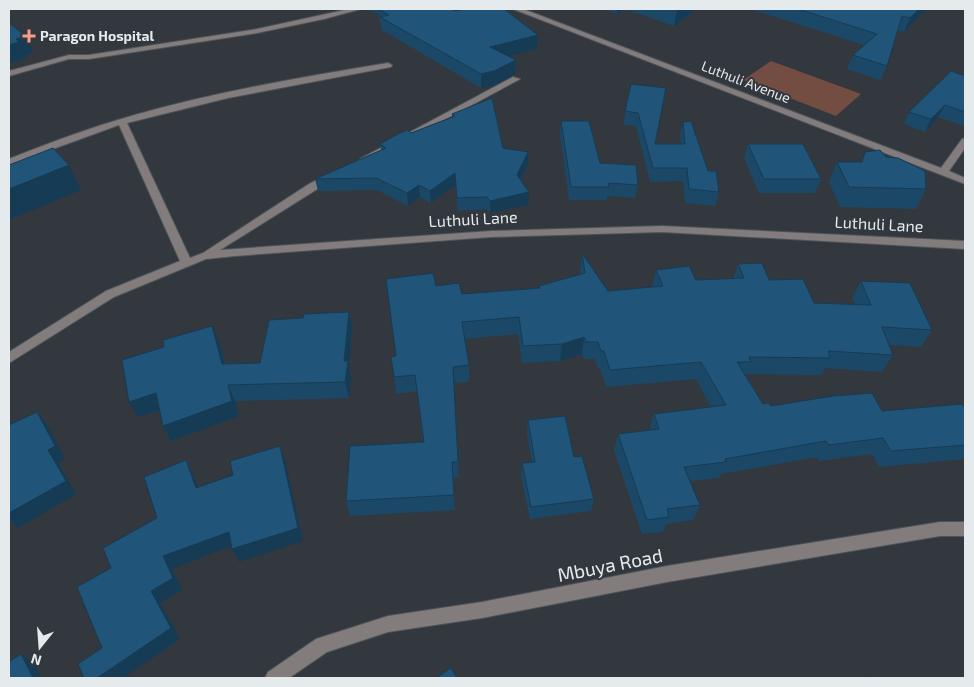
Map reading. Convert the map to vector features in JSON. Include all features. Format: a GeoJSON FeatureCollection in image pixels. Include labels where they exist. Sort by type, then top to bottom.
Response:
{"type":"FeatureCollection","features":[{"type":"Feature","properties":{"kind":"street"},"geometry":{"type":"LineString","coordinates":[[9,74],[69,57],[89,57],[238,34],[304,22],[357,9]]}},
{"type":"Feature","properties":{"kind":"street","name":"Luthuli Avenue"},"geometry":{"type":"LineString","coordinates":[[517,9],[965,181]]}},
{"type":"Feature","properties":{"kind":"street"},"geometry":{"type":"LineString","coordinates":[[9,162],[122,122],[174,107],[277,84],[388,65]]}},
{"type":"Feature","properties":{"kind":"street"},"geometry":{"type":"LineString","coordinates":[[355,164],[516,79]]}},
{"type":"Feature","properties":{"kind":"street"},"geometry":{"type":"LineString","coordinates":[[122,122],[186,262]]}},
{"type":"Feature","properties":{"kind":"street"},"geometry":{"type":"LineString","coordinates":[[943,173],[965,142]]}},
{"type":"Feature","properties":{"kind":"street"},"geometry":{"type":"LineString","coordinates":[[204,256],[338,172]]}},
{"type":"Feature","properties":{"kind":"street","name":"Luthuli Lane"},"geometry":{"type":"LineString","coordinates":[[9,358],[110,294],[204,256],[338,244],[491,234],[662,229],[965,245]]}},
{"type":"Feature","properties":{"kind":"street","name":"Mbuya Road"},"geometry":{"type":"LineString","coordinates":[[274,678],[322,645],[388,624],[482,610],[667,574],[940,529],[965,529]]}},
{"type":"Feature","properties":{"kind":"shaded area"},"geometry":{"type":"Polygon","coordinates":[[[771,61],[861,94],[836,116],[743,80],[771,61]]]}},
{"type":"Feature","properties":{"kind":"building"},"geometry":{"type":"Polygon","coordinates":[[[378,9],[451,9],[455,11],[465,9],[504,9],[538,35],[490,47],[516,60],[494,71],[481,74],[380,17],[389,15],[378,9]]]}},
{"type":"Feature","properties":{"kind":"building"},"geometry":{"type":"Polygon","coordinates":[[[798,9],[919,9],[910,18],[902,16],[887,66],[853,55],[877,34],[798,9]]]}},
{"type":"Feature","properties":{"kind":"building"},"geometry":{"type":"Polygon","coordinates":[[[9,23],[26,36],[16,39],[19,42],[9,45],[9,23]]]}},
{"type":"Feature","properties":{"kind":"building"},"geometry":{"type":"Polygon","coordinates":[[[951,71],[965,76],[965,112],[945,105],[931,119],[909,112],[951,71]]]}},
{"type":"Feature","properties":{"kind":"building"},"geometry":{"type":"Polygon","coordinates":[[[631,84],[666,88],[655,144],[685,144],[683,122],[691,121],[708,171],[716,171],[719,192],[689,189],[687,168],[653,168],[638,113],[625,111],[631,84]]]}},
{"type":"Feature","properties":{"kind":"building"},"geometry":{"type":"Polygon","coordinates":[[[492,98],[503,148],[528,152],[517,175],[529,192],[490,201],[487,197],[457,198],[455,173],[430,191],[419,185],[407,193],[376,178],[315,179],[386,148],[380,144],[400,133],[408,130],[411,133],[455,116],[452,114],[492,98]]]}},
{"type":"Feature","properties":{"kind":"building"},"geometry":{"type":"Polygon","coordinates":[[[561,121],[589,121],[600,163],[636,165],[638,185],[608,183],[609,187],[571,187],[561,121]]]}},
{"type":"Feature","properties":{"kind":"building"},"geometry":{"type":"Polygon","coordinates":[[[748,144],[803,144],[821,179],[764,179],[748,144]]]}},
{"type":"Feature","properties":{"kind":"building"},"geometry":{"type":"Polygon","coordinates":[[[53,148],[69,165],[9,189],[9,165],[53,148]]]}},
{"type":"Feature","properties":{"kind":"building"},"geometry":{"type":"Polygon","coordinates":[[[880,150],[886,157],[898,158],[925,171],[926,189],[849,187],[837,162],[862,162],[865,152],[880,150]]]}},
{"type":"Feature","properties":{"kind":"building"},"geometry":{"type":"Polygon","coordinates":[[[582,253],[608,291],[663,286],[656,270],[689,266],[696,280],[744,278],[738,264],[762,263],[769,280],[803,279],[814,303],[871,305],[861,281],[910,283],[932,330],[882,327],[893,355],[828,351],[830,358],[749,357],[751,362],[737,362],[763,404],[769,403],[771,406],[833,396],[872,393],[882,411],[962,404],[965,408],[965,445],[891,451],[883,438],[829,445],[826,441],[725,459],[726,462],[684,467],[700,505],[667,509],[669,517],[647,520],[618,434],[659,429],[654,414],[726,405],[701,362],[610,370],[604,351],[601,351],[598,342],[586,342],[584,337],[562,344],[523,346],[519,317],[462,322],[469,365],[453,367],[458,462],[452,462],[454,495],[346,501],[350,446],[424,442],[415,375],[394,377],[391,357],[396,356],[386,279],[433,273],[436,286],[459,283],[462,294],[540,288],[539,286],[585,273],[582,253]]]}},
{"type":"Feature","properties":{"kind":"building"},"geometry":{"type":"Polygon","coordinates":[[[349,312],[344,361],[348,361],[345,382],[228,385],[232,401],[163,426],[156,393],[129,402],[122,360],[164,347],[163,340],[212,326],[222,364],[260,363],[269,320],[303,318],[304,314],[349,312]]]}},
{"type":"Feature","properties":{"kind":"building"},"geometry":{"type":"Polygon","coordinates":[[[37,412],[55,446],[48,450],[66,481],[9,513],[9,425],[37,412]]]}},
{"type":"Feature","properties":{"kind":"building"},"geometry":{"type":"Polygon","coordinates":[[[565,416],[574,457],[582,456],[594,499],[531,507],[522,463],[535,462],[528,420],[565,416]]]}},
{"type":"Feature","properties":{"kind":"building"},"geometry":{"type":"Polygon","coordinates":[[[280,446],[298,528],[232,549],[229,532],[163,556],[173,578],[151,591],[171,628],[97,678],[84,678],[78,664],[102,648],[77,587],[111,568],[103,548],[157,518],[144,477],[186,460],[196,488],[233,475],[230,461],[280,446]]]}},
{"type":"Feature","properties":{"kind":"building"},"geometry":{"type":"Polygon","coordinates":[[[21,654],[33,678],[9,678],[9,662],[21,654]]]}},
{"type":"Feature","properties":{"kind":"building"},"geometry":{"type":"Polygon","coordinates":[[[451,668],[457,678],[436,678],[451,668]]]}},
{"type":"Feature","properties":{"kind":"place","name":"Paragon Hospital"},"geometry":{"type":"Point","coordinates":[29,36]}}]}
